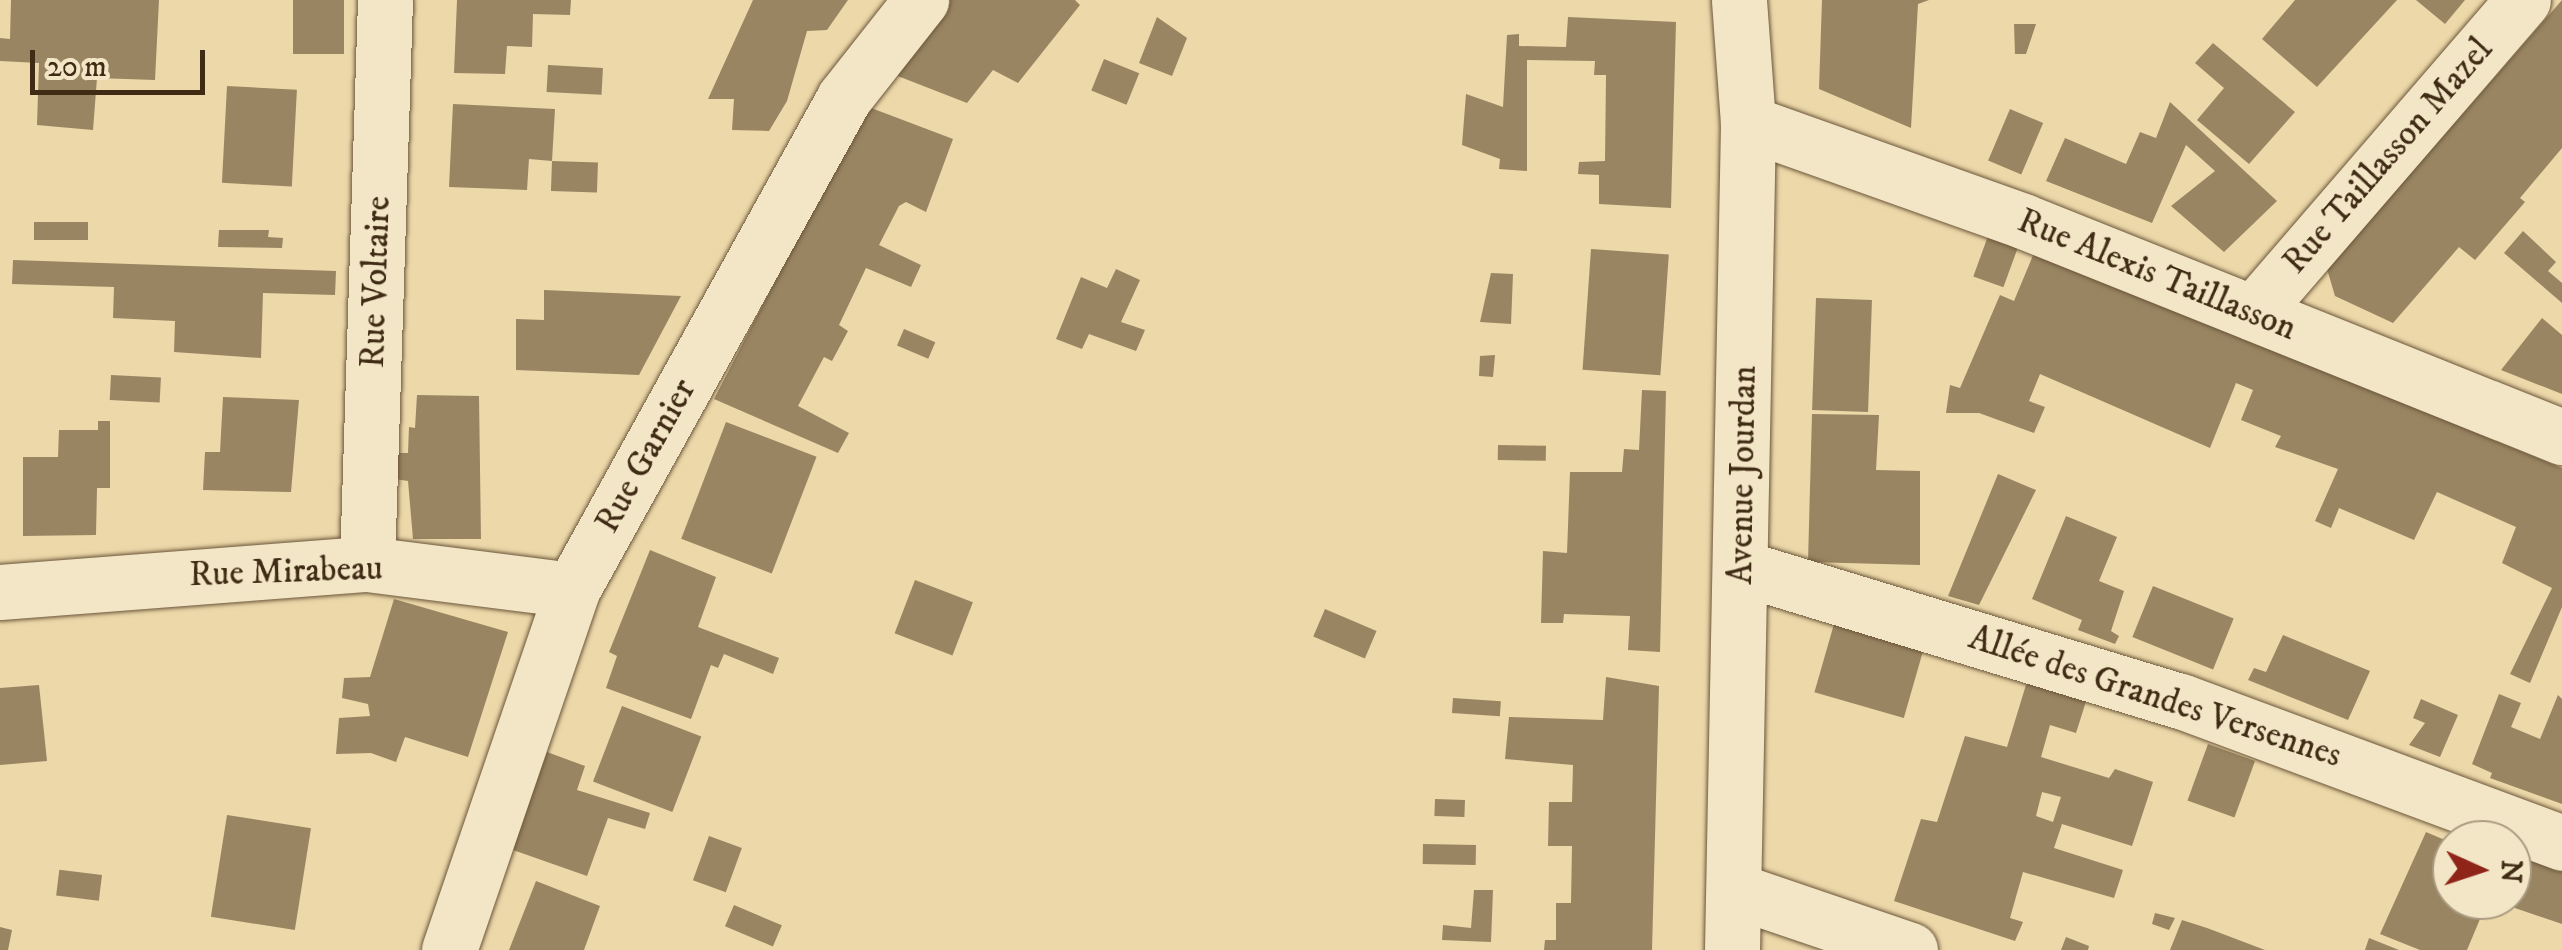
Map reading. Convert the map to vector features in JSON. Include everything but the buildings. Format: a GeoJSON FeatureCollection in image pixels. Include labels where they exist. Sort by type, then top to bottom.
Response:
{"type":"FeatureCollection","features":[{"type":"Feature","properties":{"kind":"street","name":"Rue Voltaire"},"geometry":{"type":"LineString","coordinates":[[367,564],[386,0]]}},
{"type":"Feature","properties":{"kind":"street","name":"Rue Garnier"},"geometry":{"type":"LineString","coordinates":[[450,950],[572,590],[844,98],[921,0]]}},
{"type":"Feature","properties":{"kind":"street","name":"Avenue Jourdan"},"geometry":{"type":"LineString","coordinates":[[1732,950],[1748,123],[1739,0]]}},
{"type":"Feature","properties":{"kind":"street","name":"Rue Taillasson Mazel"},"geometry":{"type":"LineString","coordinates":[[2253,312],[2523,0]]}},
{"type":"Feature","properties":{"kind":"street","name":"Rue Alexis Taillasson"},"geometry":{"type":"LineString","coordinates":[[1748,123],[2023,221],[2562,437]]}},
{"type":"Feature","properties":{"kind":"street","name":"Rue Mirabeau"},"geometry":{"type":"LineString","coordinates":[[0,592],[367,564],[572,590]]}},
{"type":"Feature","properties":{"kind":"street","name":"Allée des Grandes Versennes"},"geometry":{"type":"LineString","coordinates":[[1742,568],[2181,701],[2562,844]]}},
{"type":"Feature","properties":{"kind":"street"},"geometry":{"type":"LineString","coordinates":[[1734,890],[1910,950]]}}]}
